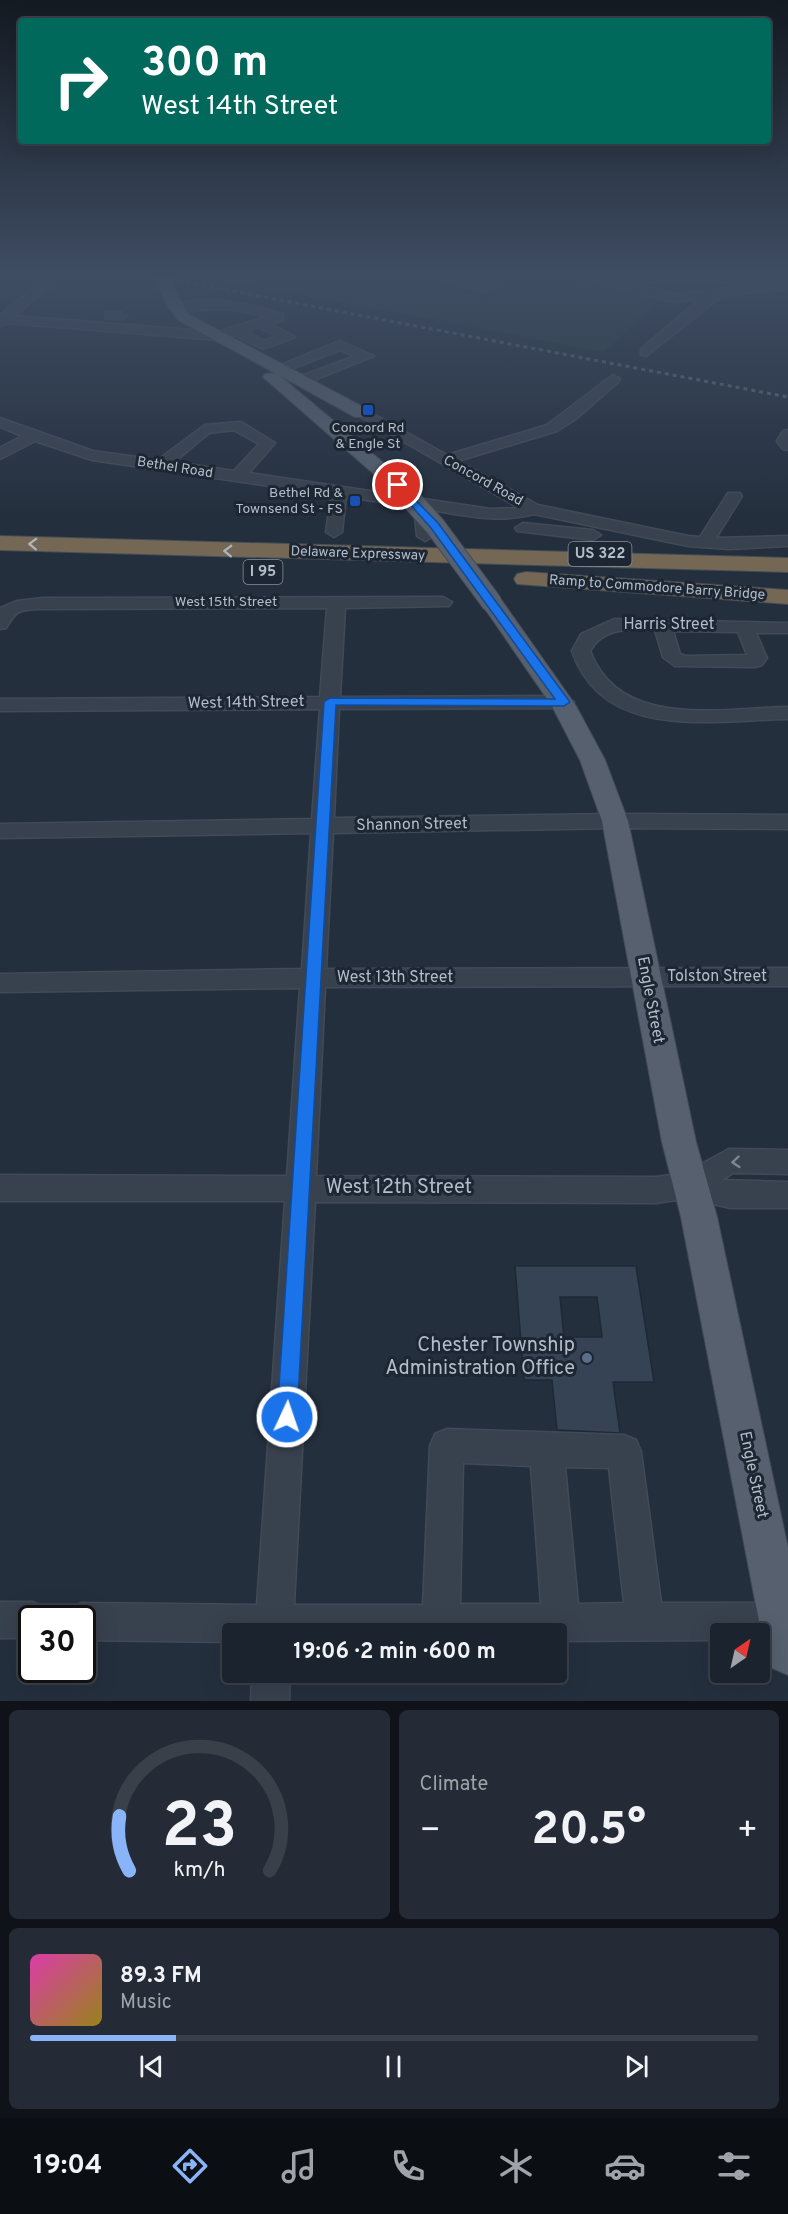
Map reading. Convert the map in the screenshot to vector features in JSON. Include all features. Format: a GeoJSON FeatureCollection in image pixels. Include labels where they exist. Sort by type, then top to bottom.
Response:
{"type":"FeatureCollection","features":[{"type":"Feature","properties":{"kind":"highway","name":"Delaware Expressway"},"geometry":{"type":"LineString","coordinates":[[0,543],[419,546],[788,566]]}},
{"type":"Feature","properties":{"kind":"highway","name":"US 322"},"geometry":{"type":"LineString","coordinates":[[419,546],[567,553],[788,557]]}},
{"type":"Feature","properties":{"kind":"highway","name":"Delaware Expressway"},"geometry":{"type":"LineString","coordinates":[[0,564],[788,587]]}},
{"type":"Feature","properties":{"kind":"highway","name":"Ramp to Commodore Barry Bridge"},"geometry":{"type":"LineString","coordinates":[[526,579],[788,597]]}},
{"type":"Feature","properties":{"kind":"main road","name":"Engle Street"},"geometry":{"type":"LineString","coordinates":[[252,355],[317,416],[398,485],[435,525],[564,702],[600,777],[615,822],[645,977],[785,1637]]}},
{"type":"Feature","properties":{"kind":"main road","name":"Concord Road"},"geometry":{"type":"LineString","coordinates":[[259,355],[278,369],[361,412]]}},
{"type":"Feature","properties":{"kind":"main road"},"geometry":{"type":"LineString","coordinates":[[317,416],[319,408],[337,400]]}},
{"type":"Feature","properties":{"kind":"main road"},"geometry":{"type":"LineString","coordinates":[[337,432],[343,420],[361,412]]}},
{"type":"Feature","properties":{"kind":"street"},"geometry":{"type":"LineString","coordinates":[[278,369],[313,355]]}},
{"type":"Feature","properties":{"kind":"street"},"geometry":{"type":"LineString","coordinates":[[301,381],[365,355]]}},
{"type":"Feature","properties":{"kind":"street"},"geometry":{"type":"LineString","coordinates":[[446,460],[552,428],[613,379]]}},
{"type":"Feature","properties":{"kind":"street","name":"Concord Road"},"geometry":{"type":"LineString","coordinates":[[361,412],[533,509],[704,543],[742,544],[788,541]]}},
{"type":"Feature","properties":{"kind":"street","name":"Bethel Road"},"geometry":{"type":"LineString","coordinates":[[0,422],[76,451],[160,466],[491,514],[516,514],[533,509]]}},
{"type":"Feature","properties":{"kind":"street"},"geometry":{"type":"LineString","coordinates":[[160,466],[205,429],[236,425],[268,443],[236,478]]}},
{"type":"Feature","properties":{"kind":"street"},"geometry":{"type":"LineString","coordinates":[[788,434],[784,441],[788,446]]}},
{"type":"Feature","properties":{"kind":"street"},"geometry":{"type":"LineString","coordinates":[[0,453],[35,435]]}},
{"type":"Feature","properties":{"kind":"street"},"geometry":{"type":"LineString","coordinates":[[334,532],[339,493]]}},
{"type":"Feature","properties":{"kind":"street"},"geometry":{"type":"LineString","coordinates":[[704,543],[734,496]]}},
{"type":"Feature","properties":{"kind":"street"},"geometry":{"type":"LineString","coordinates":[[419,546],[421,503]]}},
{"type":"Feature","properties":{"kind":"street"},"geometry":{"type":"LineString","coordinates":[[533,509],[522,534],[604,536],[612,526]]}},
{"type":"Feature","properties":{"kind":"street"},"geometry":{"type":"LineString","coordinates":[[274,1623],[336,602]]}},
{"type":"Feature","properties":{"kind":"street","name":"West 15th Street"},"geometry":{"type":"LineString","coordinates":[[5,617],[22,605],[43,603],[443,602]]}},
{"type":"Feature","properties":{"kind":"street","name":"Harris Street"},"geometry":{"type":"LineString","coordinates":[[788,628],[614,624],[598,631],[583,644],[581,651],[587,665],[611,695],[637,708],[669,713],[788,713]]}},
{"type":"Feature","properties":{"kind":"street"},"geometry":{"type":"LineString","coordinates":[[662,624],[672,657],[682,662],[755,661],[758,658],[744,626]]}},
{"type":"Feature","properties":{"kind":"street","name":"West 14th Street"},"geometry":{"type":"LineString","coordinates":[[0,705],[564,702]]}},
{"type":"Feature","properties":{"kind":"street","name":"Shannon Street"},"geometry":{"type":"LineString","coordinates":[[0,831],[615,822],[788,822]]}},
{"type":"Feature","properties":{"kind":"street","name":"Tolston Street"},"geometry":{"type":"LineString","coordinates":[[645,977],[788,977]]}},
{"type":"Feature","properties":{"kind":"street","name":"West 13th Street"},"geometry":{"type":"LineString","coordinates":[[0,983],[314,978],[645,977]]}},
{"type":"Feature","properties":{"kind":"street","name":"West 12th Street"},"geometry":{"type":"LineString","coordinates":[[690,1185],[729,1161],[788,1162]]}},
{"type":"Feature","properties":{"kind":"street","name":"West 12th Street"},"geometry":{"type":"LineString","coordinates":[[0,1188],[656,1190],[690,1185],[730,1195],[788,1195]]}},
{"type":"Feature","properties":{"kind":"street"},"geometry":{"type":"LineString","coordinates":[[645,1622],[624,1452],[447,1446],[441,1623],[645,1622],[785,1637]]}},
{"type":"Feature","properties":{"kind":"street"},"geometry":{"type":"LineString","coordinates":[[547,1449],[561,1622]]}},
{"type":"Feature","properties":{"kind":"street"},"geometry":{"type":"LineString","coordinates":[[0,1620],[18,1620]]}},
{"type":"Feature","properties":{"kind":"street"},"geometry":{"type":"LineString","coordinates":[[96,1622],[222,1627]]}},
{"type":"Feature","properties":{"kind":"street"},"geometry":{"type":"LineString","coordinates":[[270,1701],[271,1683]]}},
{"type":"Feature","properties":{"kind":"building","name":"Chester Township Administration Office"},"geometry":{"type":"Polygon","coordinates":[[[515,1266],[636,1266],[654,1382],[613,1382],[620,1433],[557,1430],[552,1380],[524,1380],[515,1266]],[[560,1297],[564,1337],[602,1337],[597,1297],[560,1297]]]}},
{"type":"Feature","properties":{"kind":"railway"},"geometry":{"type":"LineString","coordinates":[[570,355],[788,397]]}},
{"type":"Feature","properties":{"kind":"place","name":"Concord Rd & Engle St"},"geometry":{"type":"Point","coordinates":[368,410]}},
{"type":"Feature","properties":{"kind":"place","name":"Bethel Rd & Townsend St - FS"},"geometry":{"type":"Point","coordinates":[355,501]}},
{"type":"Feature","properties":{"kind":"place","name":"Chester Township Administration Office"},"geometry":{"type":"Point","coordinates":[587,1358]}},
{"type":"Feature","properties":{"kind":"route"},"geometry":{"type":"LineString","coordinates":[[287,1417],[330,702],[564,702],[435,525],[398,485]]}}]}
